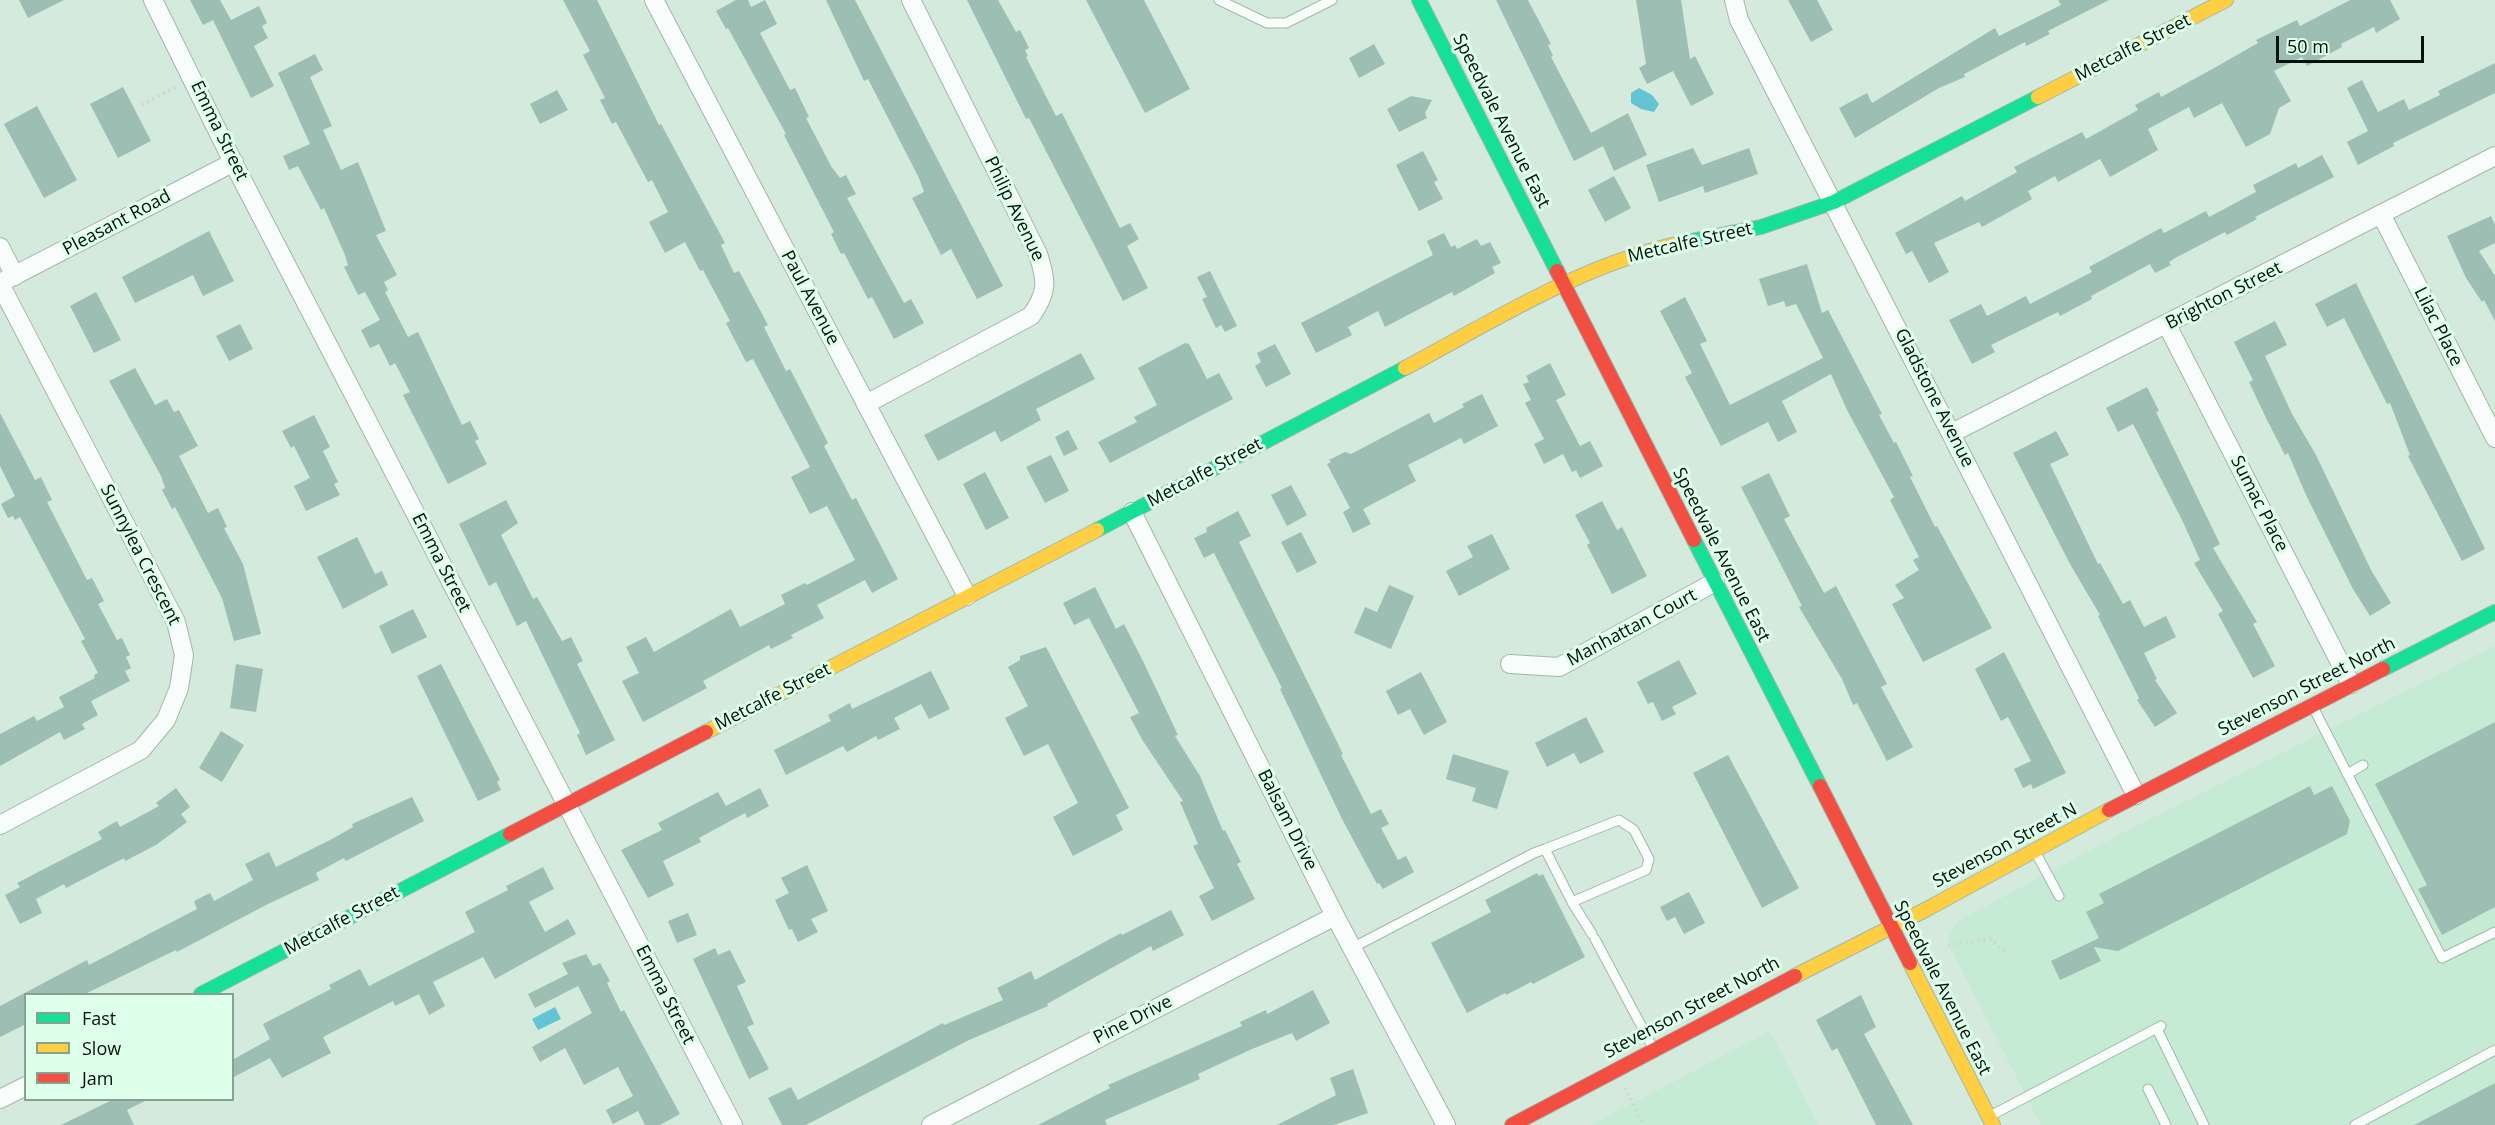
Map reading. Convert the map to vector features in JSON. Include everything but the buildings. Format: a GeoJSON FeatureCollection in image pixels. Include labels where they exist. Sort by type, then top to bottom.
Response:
{"type":"FeatureCollection","features":[{"type":"Feature","properties":{"kind":"street","name":"Emma Street"},"geometry":{"type":"LineString","coordinates":[[153,0],[234,162],[733,1125]]}},
{"type":"Feature","properties":{"kind":"street","name":"Paul Avenue"},"geometry":{"type":"LineString","coordinates":[[654,0],[967,596]]}},
{"type":"Feature","properties":{"kind":"street","name":"Philip Avenue"},"geometry":{"type":"LineString","coordinates":[[866,404],[1031,316],[1042,300],[1046,278],[1038,254],[911,0]]}},
{"type":"Feature","properties":{"kind":"street","name":"Speedvale Avenue East"},"geometry":{"type":"LineString","coordinates":[[1419,0],[1990,1121]]}},
{"type":"Feature","properties":{"kind":"street","name":"Gladstone Avenue"},"geometry":{"type":"LineString","coordinates":[[1734,0],[1739,20],[2136,795]]}},
{"type":"Feature","properties":{"kind":"street","name":"Metcalfe Street"},"geometry":{"type":"LineString","coordinates":[[203,993],[1132,512],[1563,284],[1644,251],[1761,227],[1834,202],[2226,0]]}},
{"type":"Feature","properties":{"kind":"street","name":"Brighton Street"},"geometry":{"type":"LineString","coordinates":[[1952,433],[2382,216],[2495,156]]}},
{"type":"Feature","properties":{"kind":"street","name":"Pleasant Road"},"geometry":{"type":"LineString","coordinates":[[5,281],[234,162]]}},
{"type":"Feature","properties":{"kind":"street","name":"Lilac Place"},"geometry":{"type":"LineString","coordinates":[[2382,216],[2495,438]]}},
{"type":"Feature","properties":{"kind":"street","name":"Sunnylea Crescent"},"geometry":{"type":"LineString","coordinates":[[0,247],[5,281],[176,621],[184,655],[179,688],[166,720],[141,750],[0,825]]}},
{"type":"Feature","properties":{"kind":"street","name":"Sumac Place"},"geometry":{"type":"LineString","coordinates":[[2167,325],[2351,684]]}},
{"type":"Feature","properties":{"kind":"street","name":"Balsam Drive"},"geometry":{"type":"LineString","coordinates":[[1132,512],[1335,916],[1446,1125]]}},
{"type":"Feature","properties":{"kind":"street","name":"Manhattan Court"},"geometry":{"type":"LineString","coordinates":[[1510,664],[1559,667],[1715,582]]}},
{"type":"Feature","properties":{"kind":"street","name":"Stevenson Street North"},"geometry":{"type":"LineString","coordinates":[[2136,795],[2495,612]]}},
{"type":"Feature","properties":{"kind":"street","name":"Stevenson Street N"},"geometry":{"type":"LineString","coordinates":[[1890,927],[2136,795]]}},
{"type":"Feature","properties":{"kind":"street","name":"Pine Drive"},"geometry":{"type":"LineString","coordinates":[[931,1125],[1335,916]]}},
{"type":"Feature","properties":{"kind":"street","name":"Stevenson Street North"},"geometry":{"type":"LineString","coordinates":[[1512,1125],[1653,1049],[1890,927]]}},
{"type":"Feature","properties":{"kind":"street"},"geometry":{"type":"LineString","coordinates":[[0,1099],[24,1087]]}},
{"type":"Feature","properties":{"kind":"lane"},"geometry":{"type":"LineString","coordinates":[[1220,0],[1241,4],[1267,23],[1286,23],[1332,0]]}},
{"type":"Feature","properties":{"kind":"lane"},"geometry":{"type":"LineString","coordinates":[[2312,705],[2442,958],[2495,932]]}},
{"type":"Feature","properties":{"kind":"lane"},"geometry":{"type":"LineString","coordinates":[[2347,774],[2363,765]]}},
{"type":"Feature","properties":{"kind":"lane"},"geometry":{"type":"LineString","coordinates":[[1352,948],[1545,849],[1619,820],[1634,830],[1649,859],[1646,870],[1572,902]]}},
{"type":"Feature","properties":{"kind":"lane"},"geometry":{"type":"LineString","coordinates":[[1545,849],[1653,1049]]}},
{"type":"Feature","properties":{"kind":"lane"},"geometry":{"type":"LineString","coordinates":[[2035,850],[2059,896]]}},
{"type":"Feature","properties":{"kind":"lane"},"geometry":{"type":"LineString","coordinates":[[1990,1121],[2159,1028],[2205,1125]]}},
{"type":"Feature","properties":{"kind":"lane"},"geometry":{"type":"LineString","coordinates":[[2355,1125],[2495,1050]]}},
{"type":"Feature","properties":{"kind":"lane"},"geometry":{"type":"LineString","coordinates":[[2148,1089],[2166,1125]]}},
{"type":"Feature","properties":{"kind":"path"},"geometry":{"type":"LineString","coordinates":[[142,105],[178,86]]}},
{"type":"Feature","properties":{"kind":"path"},"geometry":{"type":"LineString","coordinates":[[1948,945],[1991,939],[2006,953]]}},
{"type":"Feature","properties":{"kind":"path"},"geometry":{"type":"LineString","coordinates":[[1615,1069],[1644,1125]]}},
{"type":"Feature","properties":{"kind":"shaded area"},"geometry":{"type":"Polygon","coordinates":[[[2495,646],[2495,1125],[2041,1125],[1951,949],[1948,938],[1958,921],[2128,830],[2495,646]]]}},
{"type":"Feature","properties":{"kind":"shaded area"},"geometry":{"type":"Polygon","coordinates":[[[1770,1031],[1818,1125],[1591,1125],[1770,1031]]]}},
{"type":"Feature","properties":{"kind":"water"},"geometry":{"type":"Polygon","coordinates":[[[1639,88],[1652,95],[1659,104],[1654,112],[1641,109],[1631,103],[1631,93],[1639,88]]]}},
{"type":"Feature","properties":{"kind":"water"},"geometry":{"type":"Polygon","coordinates":[[[555,1007],[561,1019],[538,1030],[532,1019],[555,1007]]]}},
{"type":"Feature","properties":{"kind":"traffic: fast"},"geometry":{"type":"LineString","coordinates":[[1419,0],[1557,271]]}},
{"type":"Feature","properties":{"kind":"traffic: fast"},"geometry":{"type":"LineString","coordinates":[[1681,243],[1761,227],[1834,202],[2038,97]]}},
{"type":"Feature","properties":{"kind":"traffic: fast"},"geometry":{"type":"LineString","coordinates":[[1097,530],[1405,368]]}},
{"type":"Feature","properties":{"kind":"traffic: fast"},"geometry":{"type":"LineString","coordinates":[[1694,540],[1820,786]]}},
{"type":"Feature","properties":{"kind":"traffic: fast"},"geometry":{"type":"LineString","coordinates":[[2383,669],[2495,612]]}},
{"type":"Feature","properties":{"kind":"traffic: fast"},"geometry":{"type":"LineString","coordinates":[[203,993],[510,834]]}},
{"type":"Feature","properties":{"kind":"traffic: slow"},"geometry":{"type":"LineString","coordinates":[[2038,97],[2226,0]]}},
{"type":"Feature","properties":{"kind":"traffic: slow"},"geometry":{"type":"LineString","coordinates":[[1405,368],[1573,279],[1644,252],[1681,243]]}},
{"type":"Feature","properties":{"kind":"traffic: slow"},"geometry":{"type":"LineString","coordinates":[[706,732],[1097,530]]}},
{"type":"Feature","properties":{"kind":"traffic: slow"},"geometry":{"type":"LineString","coordinates":[[1795,976],[1927,909],[2109,810]]}},
{"type":"Feature","properties":{"kind":"traffic: slow"},"geometry":{"type":"LineString","coordinates":[[1910,963],[1993,1125]]}},
{"type":"Feature","properties":{"kind":"traffic: jam"},"geometry":{"type":"LineString","coordinates":[[1557,271],[1694,540]]}},
{"type":"Feature","properties":{"kind":"traffic: jam"},"geometry":{"type":"LineString","coordinates":[[2109,810],[2383,669]]}},
{"type":"Feature","properties":{"kind":"traffic: jam"},"geometry":{"type":"LineString","coordinates":[[510,834],[706,732]]}},
{"type":"Feature","properties":{"kind":"traffic: jam"},"geometry":{"type":"LineString","coordinates":[[1820,786],[1910,963]]}},
{"type":"Feature","properties":{"kind":"traffic: jam"},"geometry":{"type":"LineString","coordinates":[[1512,1125],[1795,976]]}}]}
